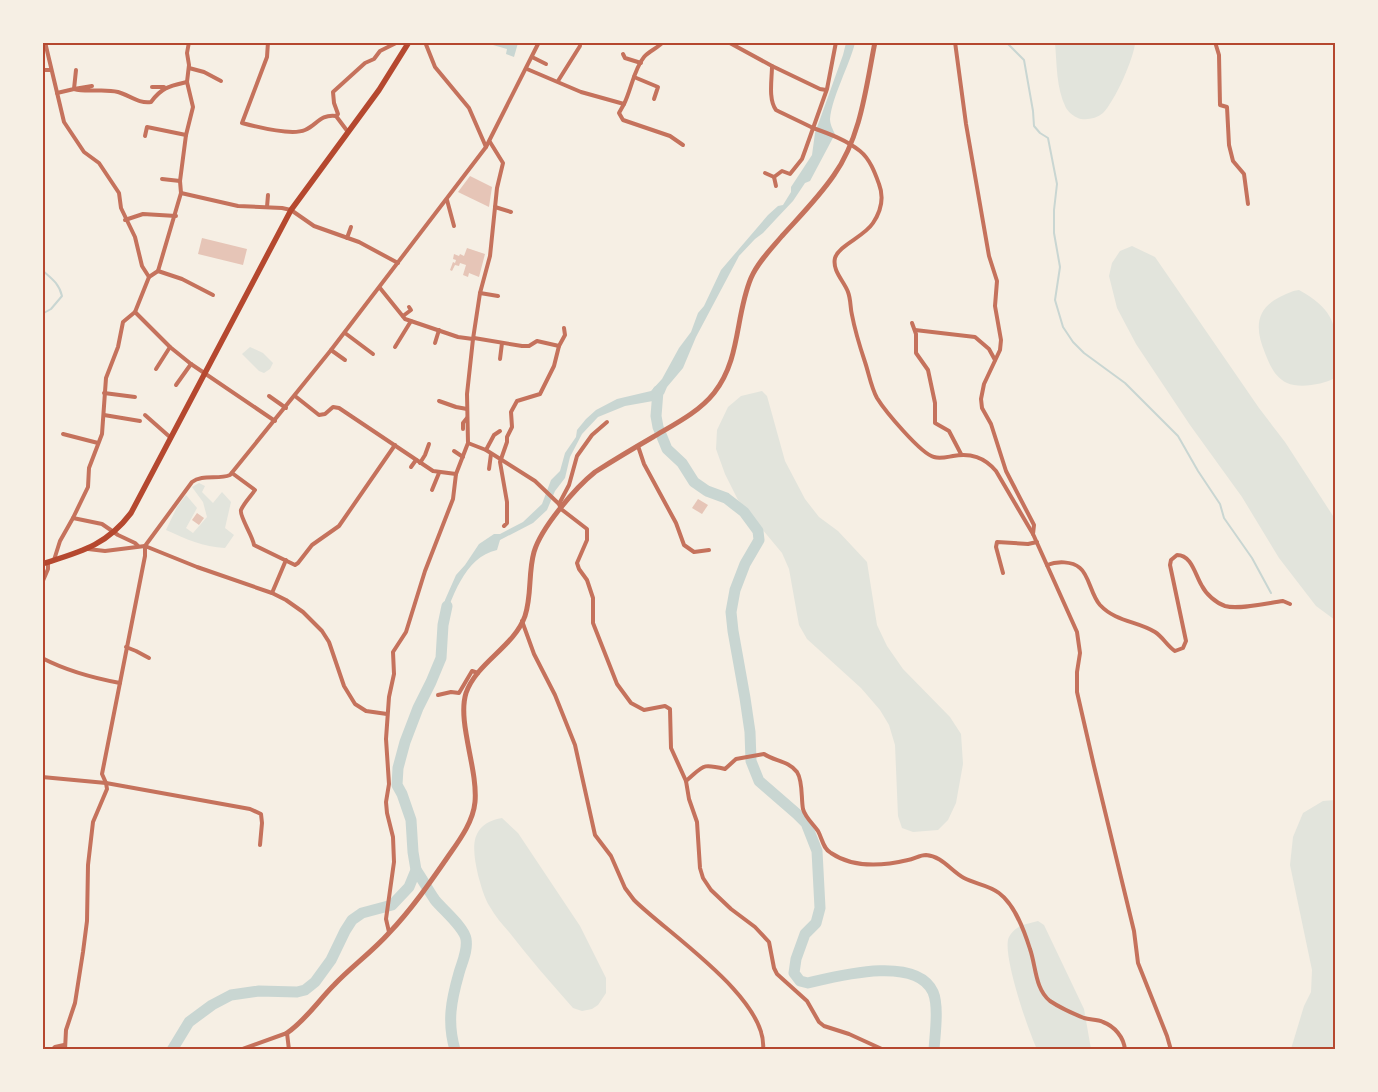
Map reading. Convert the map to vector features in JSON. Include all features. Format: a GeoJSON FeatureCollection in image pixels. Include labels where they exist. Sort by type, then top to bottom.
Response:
{"type":"FeatureCollection","features":[{"type":"Feature","properties":{"kind":"main road"},"geometry":{"type":"LineString","coordinates":[[48,562],[88,549],[114,532],[131,513],[291,210],[379,90],[409,42]]}},
{"type":"Feature","properties":{"kind":"street"},"geometry":{"type":"LineString","coordinates":[[45,42],[64,122],[84,152],[99,163],[119,194],[120,208],[135,237],[142,266],[149,277]]}},
{"type":"Feature","properties":{"kind":"street"},"geometry":{"type":"LineString","coordinates":[[42,583],[48,569],[48,562],[88,487],[89,468],[102,434],[106,378],[118,347],[122,322],[135,312],[149,277],[158,271],[176,216],[181,193],[180,181],[186,135],[193,107],[187,82],[189,42]]}},
{"type":"Feature","properties":{"kind":"street"},"geometry":{"type":"LineString","coordinates":[[268,42],[267,57],[242,123],[272,130],[298,132],[307,129],[321,118],[331,115],[336,116],[348,132]]}},
{"type":"Feature","properties":{"kind":"street"},"geometry":{"type":"LineString","coordinates":[[336,116],[338,114],[333,92],[365,64],[374,59],[380,51],[398,42]]}},
{"type":"Feature","properties":{"kind":"street"},"geometry":{"type":"LineString","coordinates":[[425,42],[435,67],[469,108],[486,147]]}},
{"type":"Feature","properties":{"kind":"street"},"geometry":{"type":"LineString","coordinates":[[52,1050],[55,1047],[64,1048],[66,1030],[75,1004],[87,921],[88,865],[93,822],[106,789],[106,783],[102,774],[145,556],[145,546],[192,482],[197,478],[225,477],[232,473],[332,350],[490,142],[539,42]]}},
{"type":"Feature","properties":{"kind":"street"},"geometry":{"type":"LineString","coordinates":[[663,42],[658,48],[644,56],[619,113],[624,120],[670,136],[683,145]]}},
{"type":"Feature","properties":{"kind":"street"},"geometry":{"type":"LineString","coordinates":[[728,42],[772,66],[820,89],[826,90]]}},
{"type":"Feature","properties":{"kind":"street"},"geometry":{"type":"LineString","coordinates":[[774,177],[782,171],[790,174],[798,165],[806,148],[826,90],[836,42]]}},
{"type":"Feature","properties":{"kind":"street"},"geometry":{"type":"LineString","coordinates":[[559,505],[595,472],[673,426],[705,403],[723,380],[734,353],[746,293],[758,266],[766,254],[823,190],[835,174],[851,146],[860,115],[875,42]]}},
{"type":"Feature","properties":{"kind":"street"},"geometry":{"type":"LineString","coordinates":[[956,42],[966,124],[984,228],[989,256],[998,281],[996,306],[1002,340],[981,391],[982,408],[991,424],[1006,471],[1034,525],[1034,534]]}},
{"type":"Feature","properties":{"kind":"street"},"geometry":{"type":"LineString","coordinates":[[1215,42],[1219,55],[1220,105],[1227,107],[1229,145],[1233,161],[1244,174],[1248,204]]}},
{"type":"Feature","properties":{"kind":"street"},"geometry":{"type":"LineString","coordinates":[[558,81],[580,46]]}},
{"type":"Feature","properties":{"kind":"street"},"geometry":{"type":"LineString","coordinates":[[623,54],[625,58],[641,64]]}},
{"type":"Feature","properties":{"kind":"street"},"geometry":{"type":"LineString","coordinates":[[532,57],[546,64]]}},
{"type":"Feature","properties":{"kind":"street"},"geometry":{"type":"LineString","coordinates":[[772,66],[773,106],[776,110],[845,141],[860,151],[876,174],[881,190],[881,204],[878,216],[863,235],[843,247],[835,257],[834,264],[850,296],[852,315],[873,388],[881,404],[928,455],[942,458],[961,454],[977,456],[990,464],[1034,534],[1077,632],[1080,653],[1076,672],[1077,692],[1134,931],[1138,963],[1171,1050]]}},
{"type":"Feature","properties":{"kind":"street"},"geometry":{"type":"LineString","coordinates":[[189,68],[204,72],[221,81]]}},
{"type":"Feature","properties":{"kind":"street"},"geometry":{"type":"LineString","coordinates":[[527,69],[581,92],[624,104]]}},
{"type":"Feature","properties":{"kind":"street"},"geometry":{"type":"LineString","coordinates":[[42,70],[51,70]]}},
{"type":"Feature","properties":{"kind":"street"},"geometry":{"type":"LineString","coordinates":[[74,89],[76,70]]}},
{"type":"Feature","properties":{"kind":"street"},"geometry":{"type":"LineString","coordinates":[[634,77],[658,87],[654,99]]}},
{"type":"Feature","properties":{"kind":"street"},"geometry":{"type":"LineString","coordinates":[[152,87],[165,87],[187,82]]}},
{"type":"Feature","properties":{"kind":"street"},"geometry":{"type":"LineString","coordinates":[[57,93],[92,86]]}},
{"type":"Feature","properties":{"kind":"street"},"geometry":{"type":"LineString","coordinates":[[74,89],[102,89],[118,92],[132,99],[148,103],[165,87]]}},
{"type":"Feature","properties":{"kind":"street"},"geometry":{"type":"LineString","coordinates":[[145,136],[147,127],[186,135]]}},
{"type":"Feature","properties":{"kind":"street"},"geometry":{"type":"LineString","coordinates":[[390,933],[386,919],[394,862],[392,837],[386,807],[389,784],[386,739],[387,714],[394,674],[393,652],[406,632],[425,571],[452,499],[456,474],[468,443],[467,394],[473,339],[480,293],[490,256],[495,207],[503,163],[490,142]]}},
{"type":"Feature","properties":{"kind":"street"},"geometry":{"type":"LineString","coordinates":[[765,173],[774,177]]}},
{"type":"Feature","properties":{"kind":"street"},"geometry":{"type":"LineString","coordinates":[[774,177],[776,186]]}},
{"type":"Feature","properties":{"kind":"street"},"geometry":{"type":"LineString","coordinates":[[162,179],[180,181]]}},
{"type":"Feature","properties":{"kind":"street"},"geometry":{"type":"LineString","coordinates":[[181,193],[238,206],[291,210],[314,226],[359,242],[398,263]]}},
{"type":"Feature","properties":{"kind":"street"},"geometry":{"type":"LineString","coordinates":[[267,207],[268,195]]}},
{"type":"Feature","properties":{"kind":"street"},"geometry":{"type":"LineString","coordinates":[[447,200],[454,226]]}},
{"type":"Feature","properties":{"kind":"street"},"geometry":{"type":"LineString","coordinates":[[495,207],[511,212]]}},
{"type":"Feature","properties":{"kind":"street"},"geometry":{"type":"LineString","coordinates":[[125,220],[143,214],[176,216]]}},
{"type":"Feature","properties":{"kind":"street"},"geometry":{"type":"LineString","coordinates":[[347,238],[351,227]]}},
{"type":"Feature","properties":{"kind":"street"},"geometry":{"type":"LineString","coordinates":[[158,271],[182,279],[213,295]]}},
{"type":"Feature","properties":{"kind":"street"},"geometry":{"type":"LineString","coordinates":[[380,288],[403,316],[411,321],[473,339],[527,347],[537,341],[543,341],[559,346]]}},
{"type":"Feature","properties":{"kind":"street"},"geometry":{"type":"LineString","coordinates":[[480,293],[498,296]]}},
{"type":"Feature","properties":{"kind":"street"},"geometry":{"type":"LineString","coordinates":[[403,316],[411,310],[409,307]]}},
{"type":"Feature","properties":{"kind":"street"},"geometry":{"type":"LineString","coordinates":[[135,312],[170,347],[191,364],[275,421]]}},
{"type":"Feature","properties":{"kind":"street"},"geometry":{"type":"LineString","coordinates":[[395,347],[411,321]]}},
{"type":"Feature","properties":{"kind":"street"},"geometry":{"type":"LineString","coordinates":[[912,323],[915,330],[915,350],[925,364],[930,378],[935,403],[935,423],[949,430],[961,454]]}},
{"type":"Feature","properties":{"kind":"street"},"geometry":{"type":"LineString","coordinates":[[504,526],[507,523],[507,502],[500,470],[500,460],[512,427],[511,412],[517,402],[540,394],[554,366],[559,346],[565,334],[564,328]]}},
{"type":"Feature","properties":{"kind":"street"},"geometry":{"type":"LineString","coordinates":[[435,343],[439,330]]}},
{"type":"Feature","properties":{"kind":"street"},"geometry":{"type":"LineString","coordinates":[[915,330],[974,337],[989,349],[995,360]]}},
{"type":"Feature","properties":{"kind":"street"},"geometry":{"type":"LineString","coordinates":[[345,333],[373,354]]}},
{"type":"Feature","properties":{"kind":"street"},"geometry":{"type":"LineString","coordinates":[[500,359],[502,343]]}},
{"type":"Feature","properties":{"kind":"street"},"geometry":{"type":"LineString","coordinates":[[156,369],[170,347]]}},
{"type":"Feature","properties":{"kind":"street"},"geometry":{"type":"LineString","coordinates":[[332,350],[346,360]]}},
{"type":"Feature","properties":{"kind":"street"},"geometry":{"type":"LineString","coordinates":[[176,385],[191,364]]}},
{"type":"Feature","properties":{"kind":"street"},"geometry":{"type":"LineString","coordinates":[[104,393],[135,397]]}},
{"type":"Feature","properties":{"kind":"street"},"geometry":{"type":"LineString","coordinates":[[269,396],[286,408]]}},
{"type":"Feature","properties":{"kind":"street"},"geometry":{"type":"LineString","coordinates":[[295,396],[319,415],[324,414],[333,407],[339,408],[439,473],[456,474]]}},
{"type":"Feature","properties":{"kind":"street"},"geometry":{"type":"LineString","coordinates":[[439,401],[456,407],[467,408]]}},
{"type":"Feature","properties":{"kind":"street"},"geometry":{"type":"LineString","coordinates":[[104,415],[140,421]]}},
{"type":"Feature","properties":{"kind":"street"},"geometry":{"type":"LineString","coordinates":[[145,415],[170,438]]}},
{"type":"Feature","properties":{"kind":"street"},"geometry":{"type":"LineString","coordinates":[[463,429],[464,422],[468,418]]}},
{"type":"Feature","properties":{"kind":"street"},"geometry":{"type":"LineString","coordinates":[[240,1050],[287,1033],[302,1021],[334,984],[390,933],[461,838],[475,804],[475,778],[464,714],[466,693],[478,673],[513,635],[522,621],[527,607],[534,551],[569,485],[577,456],[592,435],[607,422]]}},
{"type":"Feature","properties":{"kind":"street"},"geometry":{"type":"LineString","coordinates":[[486,450],[494,435],[500,431]]}},
{"type":"Feature","properties":{"kind":"street"},"geometry":{"type":"LineString","coordinates":[[63,434],[98,443]]}},
{"type":"Feature","properties":{"kind":"street"},"geometry":{"type":"LineString","coordinates":[[468,443],[486,450],[543,487],[559,505],[587,529],[587,540],[578,563],[579,569],[587,580],[593,598],[593,623],[617,684],[631,703],[644,710],[665,706],[670,709],[671,748],[686,780],[689,800],[697,822],[702,878],[711,890],[731,909],[755,927],[769,942],[777,974],[807,1001],[824,1026],[884,1050]]}},
{"type":"Feature","properties":{"kind":"street"},"geometry":{"type":"LineString","coordinates":[[411,467],[425,455],[428,444]]}},
{"type":"Feature","properties":{"kind":"street"},"geometry":{"type":"LineString","coordinates":[[232,473],[255,490],[242,510],[241,516],[252,534],[254,545],[295,565],[312,545],[339,526],[395,445]]}},
{"type":"Feature","properties":{"kind":"street"},"geometry":{"type":"LineString","coordinates":[[638,446],[644,464],[676,523],[684,545],[694,552],[709,550]]}},
{"type":"Feature","properties":{"kind":"street"},"geometry":{"type":"LineString","coordinates":[[454,451],[463,457]]}},
{"type":"Feature","properties":{"kind":"street"},"geometry":{"type":"LineString","coordinates":[[489,469],[491,454]]}},
{"type":"Feature","properties":{"kind":"street"},"geometry":{"type":"LineString","coordinates":[[432,490],[439,473]]}},
{"type":"Feature","properties":{"kind":"street"},"geometry":{"type":"LineString","coordinates":[[73,518],[102,524],[138,546]]}},
{"type":"Feature","properties":{"kind":"street"},"geometry":{"type":"LineString","coordinates":[[1003,573],[996,547],[997,542],[1028,544],[1037,542]]}},
{"type":"Feature","properties":{"kind":"street"},"geometry":{"type":"LineString","coordinates":[[88,549],[106,551],[145,546],[197,567],[272,593],[304,612],[322,631],[329,642],[344,686],[355,704],[366,712],[387,714]]}},
{"type":"Feature","properties":{"kind":"street"},"geometry":{"type":"LineString","coordinates":[[1047,565],[1058,562],[1073,564],[1080,568],[1085,574],[1094,596],[1104,610],[1119,619],[1154,631],[1175,651],[1183,648],[1186,641],[1170,565],[1172,558],[1177,555],[1183,555],[1190,562],[1205,590],[1220,604],[1231,607],[1283,601],[1290,604]]}},
{"type":"Feature","properties":{"kind":"street"},"geometry":{"type":"LineString","coordinates":[[272,593],[286,560]]}},
{"type":"Feature","properties":{"kind":"street"},"geometry":{"type":"LineString","coordinates":[[522,621],[534,654],[555,695],[575,745],[595,835],[611,856],[625,888],[634,900],[719,974],[748,1006],[761,1028],[763,1050]]}},
{"type":"Feature","properties":{"kind":"street"},"geometry":{"type":"LineString","coordinates":[[126,647],[148,658]]}},
{"type":"Feature","properties":{"kind":"street"},"geometry":{"type":"LineString","coordinates":[[42,658],[77,672],[120,683]]}},
{"type":"Feature","properties":{"kind":"street"},"geometry":{"type":"LineString","coordinates":[[438,695],[451,692],[459,694],[472,670],[478,673]]}},
{"type":"Feature","properties":{"kind":"street"},"geometry":{"type":"LineString","coordinates":[[686,780],[702,767],[708,765],[725,769],[736,759],[761,753],[788,764],[798,774],[804,811],[830,853],[844,860],[862,864],[893,863],[911,860],[923,855],[932,856],[944,862],[964,878],[998,892],[1006,899],[1017,917],[1030,949],[1040,988],[1045,995],[1051,1001],[1084,1018],[1103,1022],[1117,1030],[1125,1045],[1125,1050]]}},
{"type":"Feature","properties":{"kind":"street"},"geometry":{"type":"LineString","coordinates":[[42,777],[106,783],[260,812],[262,823],[260,845]]}},
{"type":"Feature","properties":{"kind":"street"},"geometry":{"type":"LineString","coordinates":[[287,1033],[289,1050]]}},
{"type":"Feature","properties":{"kind":"shaded area"},"geometry":{"type":"Polygon","coordinates":[[[493,43],[518,43],[514,57],[506,54],[507,49],[493,45],[493,43]]]}},
{"type":"Feature","properties":{"kind":"shaded area"},"geometry":{"type":"Polygon","coordinates":[[[846,43],[855,43],[831,110],[830,121],[835,134],[810,181],[805,183],[793,201],[739,256],[696,337],[683,368],[667,387],[664,394],[653,401],[625,406],[598,417],[582,434],[570,457],[565,478],[555,491],[547,510],[533,523],[500,540],[497,550],[486,554],[476,561],[468,570],[455,592],[441,627],[445,600],[456,575],[479,544],[494,534],[500,534],[523,522],[542,504],[551,480],[560,471],[565,453],[576,437],[577,430],[586,419],[596,410],[617,399],[651,391],[662,379],[679,348],[691,332],[698,313],[704,306],[721,270],[768,215],[778,206],[783,205],[791,192],[791,187],[812,155],[815,133],[846,43]]]}},
{"type":"Feature","properties":{"kind":"shaded area"},"geometry":{"type":"Polygon","coordinates":[[[1055,43],[1135,43],[1123,79],[1113,99],[1101,115],[1081,119],[1077,118],[1066,108],[1059,84],[1055,43]]]}},
{"type":"Feature","properties":{"kind":"shaded area"},"geometry":{"type":"Polygon","coordinates":[[[1132,246],[1155,257],[1259,408],[1285,442],[1335,519],[1335,620],[1316,606],[1279,558],[1242,497],[1190,425],[1136,344],[1117,308],[1109,276],[1112,263],[1120,251],[1132,246]]]}},
{"type":"Feature","properties":{"kind":"shaded area"},"geometry":{"type":"Polygon","coordinates":[[[1299,290],[1313,299],[1330,317],[1334,327],[1336,349],[1335,378],[1312,385],[1298,386],[1287,383],[1273,371],[1262,345],[1259,322],[1261,315],[1270,303],[1286,294],[1299,290]]]}},
{"type":"Feature","properties":{"kind":"shaded area"},"geometry":{"type":"Polygon","coordinates":[[[250,347],[263,353],[273,363],[270,369],[264,373],[259,371],[242,354],[250,347]]]}},
{"type":"Feature","properties":{"kind":"shaded area"},"geometry":{"type":"Polygon","coordinates":[[[762,391],[767,396],[785,461],[805,499],[819,517],[838,531],[867,562],[877,625],[887,646],[903,669],[950,717],[961,734],[963,764],[956,803],[948,820],[938,830],[913,832],[902,828],[898,816],[895,745],[889,725],[880,710],[861,688],[807,639],[799,625],[789,569],[782,553],[738,500],[725,474],[716,449],[717,430],[728,407],[741,396],[762,391]]]}},
{"type":"Feature","properties":{"kind":"shaded area"},"geometry":{"type":"Polygon","coordinates":[[[199,483],[205,486],[202,492],[213,503],[222,492],[231,502],[225,528],[234,535],[225,548],[202,544],[166,530],[177,507],[186,495],[197,508],[186,528],[193,533],[207,517],[203,502],[192,487],[199,483]]]}},
{"type":"Feature","properties":{"kind":"shaded area"},"geometry":{"type":"Polygon","coordinates":[[[1335,800],[1335,1049],[1291,1049],[1304,1006],[1311,992],[1312,970],[1290,865],[1293,837],[1303,813],[1323,801],[1335,800]]]}},
{"type":"Feature","properties":{"kind":"shaded area"},"geometry":{"type":"Polygon","coordinates":[[[502,818],[518,833],[580,926],[606,978],[606,993],[598,1005],[592,1009],[582,1011],[573,1008],[532,961],[499,920],[486,900],[476,865],[475,839],[483,826],[491,821],[502,818]]]}},
{"type":"Feature","properties":{"kind":"shaded area"},"geometry":{"type":"Polygon","coordinates":[[[1038,921],[1044,925],[1084,1009],[1091,1049],[1037,1049],[1033,1040],[1012,975],[1008,945],[1009,937],[1015,930],[1038,921]]]}},
{"type":"Feature","properties":{"kind":"building"},"geometry":{"type":"Polygon","coordinates":[[[470,176],[492,187],[489,207],[458,192],[470,176]]]}},
{"type":"Feature","properties":{"kind":"building"},"geometry":{"type":"Polygon","coordinates":[[[202,238],[247,249],[243,265],[198,254],[202,238]]]}},
{"type":"Feature","properties":{"kind":"building"},"geometry":{"type":"Polygon","coordinates":[[[467,248],[485,254],[479,277],[469,273],[468,277],[463,275],[466,265],[460,263],[459,266],[455,265],[452,271],[450,270],[453,262],[455,263],[456,260],[453,259],[454,254],[464,256],[467,248]]]}},
{"type":"Feature","properties":{"kind":"building"},"geometry":{"type":"Polygon","coordinates":[[[698,499],[708,505],[702,514],[692,508],[698,499]]]}},
{"type":"Feature","properties":{"kind":"building"},"geometry":{"type":"Polygon","coordinates":[[[197,513],[204,518],[199,525],[192,520],[197,513]]]}},
{"type":"Feature","properties":{"kind":"waterway"},"geometry":{"type":"LineString","coordinates":[[1006,42],[1024,60],[1034,126],[1048,138],[1057,184],[1054,233],[1060,267],[1055,300],[1063,327],[1073,342],[1084,353],[1125,383],[1178,436],[1220,504],[1224,518],[1252,558],[1271,593]]}},
{"type":"Feature","properties":{"kind":"waterway"},"geometry":{"type":"LineString","coordinates":[[42,270],[57,284],[62,296],[51,309],[42,314]]}},
{"type":"Feature","properties":{"kind":"waterway"},"geometry":{"type":"LineString","coordinates":[[658,391],[656,416],[658,427],[667,449],[682,463],[694,482],[707,491],[726,498],[744,512],[758,531],[759,540],[745,564],[735,590],[731,612],[750,732],[751,761],[759,781],[806,823],[817,851],[820,908],[816,923],[805,934],[796,959],[794,973],[800,981],[808,983],[838,976],[875,971],[894,971],[911,974],[924,981],[933,992],[935,998],[934,1050]]}},
{"type":"Feature","properties":{"kind":"waterway"},"geometry":{"type":"LineString","coordinates":[[172,1050],[189,1022],[212,1005],[231,995],[259,991],[297,992],[305,990],[315,982],[331,960],[352,920],[362,913],[392,905],[409,887],[416,870],[411,820],[397,785],[398,768],[405,742],[418,708],[441,658],[443,625],[447,606]]}},
{"type":"Feature","properties":{"kind":"waterway"},"geometry":{"type":"LineString","coordinates":[[416,870],[435,900],[457,924],[466,939],[465,952],[456,983],[451,1012],[451,1030],[455,1050]]}}]}
